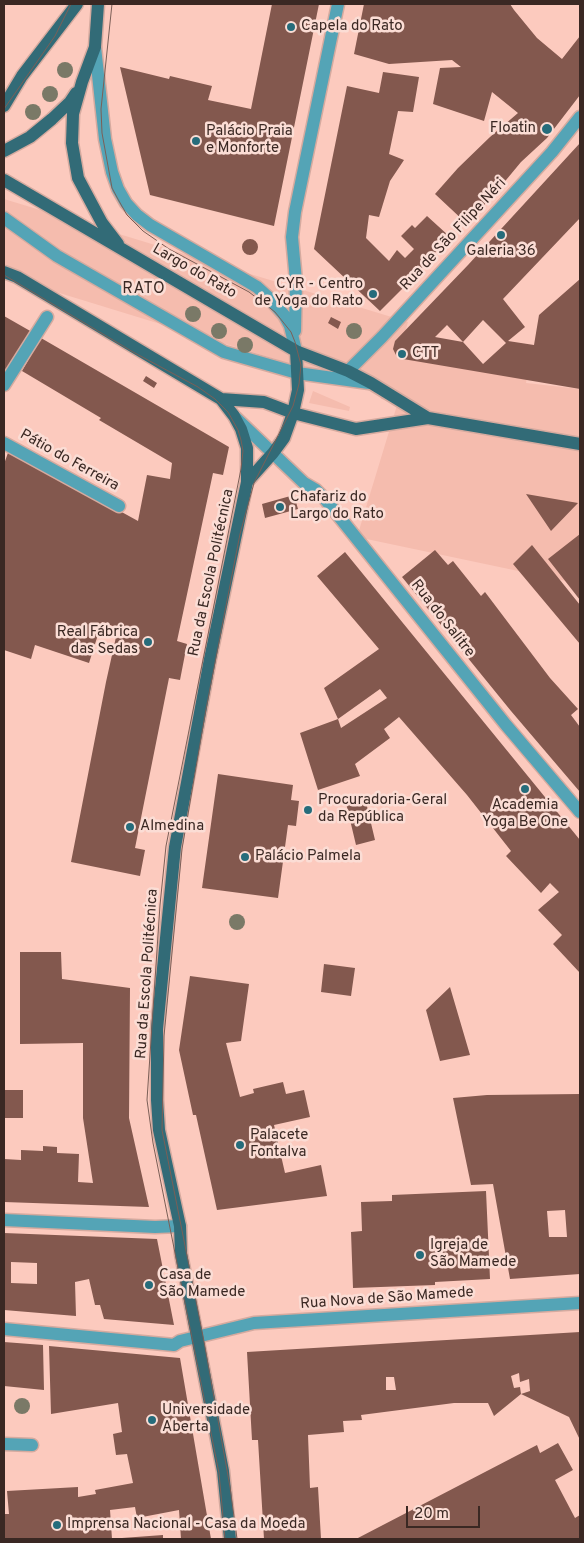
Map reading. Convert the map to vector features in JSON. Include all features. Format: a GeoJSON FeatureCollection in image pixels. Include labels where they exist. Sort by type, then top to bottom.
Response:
{"type":"FeatureCollection","features":[{"type":"Feature","properties":{"kind":"main road"},"geometry":{"type":"LineString","coordinates":[[4,106],[22,76],[76,4]]}},
{"type":"Feature","properties":{"kind":"main road"},"geometry":{"type":"LineString","coordinates":[[98,4],[95,47],[73,114],[72,143],[78,178],[102,223],[121,248]]}},
{"type":"Feature","properties":{"kind":"main road"},"geometry":{"type":"LineString","coordinates":[[4,88],[22,76]]}},
{"type":"Feature","properties":{"kind":"main road"},"geometry":{"type":"LineString","coordinates":[[4,151],[30,137],[52,119],[70,102],[82,82]]}},
{"type":"Feature","properties":{"kind":"main road","name":"Largo do Rato"},"geometry":{"type":"LineString","coordinates":[[4,180],[296,351],[371,383],[428,418]]}},
{"type":"Feature","properties":{"kind":"main road"},"geometry":{"type":"LineString","coordinates":[[4,263],[17,277]]}},
{"type":"Feature","properties":{"kind":"main road"},"geometry":{"type":"LineString","coordinates":[[4,272],[17,277],[222,399],[241,430],[246,448],[247,482]]}},
{"type":"Feature","properties":{"kind":"main road","name":"Rua da Escola Politécnica"},"geometry":{"type":"LineString","coordinates":[[230,1539],[223,1471],[181,1254],[180,1226],[159,1130],[157,1029],[175,847],[210,659],[247,482],[284,438],[293,414],[298,390],[296,351]]}},
{"type":"Feature","properties":{"kind":"main road"},"geometry":{"type":"LineString","coordinates":[[222,399],[264,402],[293,414],[356,428],[428,418],[580,444]]}},
{"type":"Feature","properties":{"kind":"street"},"geometry":{"type":"LineString","coordinates":[[296,351],[294,318],[296,282],[292,237],[295,212],[338,4]]}},
{"type":"Feature","properties":{"kind":"street"},"geometry":{"type":"LineString","coordinates":[[95,47],[106,139],[115,180],[126,203],[136,215],[150,225],[240,277],[268,297],[284,315],[290,326],[296,351]]}},
{"type":"Feature","properties":{"kind":"street","name":"Rua de São Filipe Néri"},"geometry":{"type":"LineString","coordinates":[[348,372],[552,152],[580,117]]}},
{"type":"Feature","properties":{"kind":"street"},"geometry":{"type":"LineString","coordinates":[[4,218],[57,256],[233,356],[297,374],[371,383]]}},
{"type":"Feature","properties":{"kind":"street"},"geometry":{"type":"LineString","coordinates":[[4,385],[47,317]]}},
{"type":"Feature","properties":{"kind":"street","name":"Rua do Salitre"},"geometry":{"type":"LineString","coordinates":[[234,416],[304,483],[316,490],[336,512],[506,725],[580,812]]}},
{"type":"Feature","properties":{"kind":"street","name":"Pátio do Ferreira"},"geometry":{"type":"LineString","coordinates":[[4,443],[119,506]]}},
{"type":"Feature","properties":{"kind":"street"},"geometry":{"type":"LineString","coordinates":[[4,1220],[155,1227],[180,1226]]}},
{"type":"Feature","properties":{"kind":"street","name":"Rua Nova de São Mamede"},"geometry":{"type":"LineString","coordinates":[[4,1328],[174,1345],[180,1341],[254,1323],[580,1303]]}},
{"type":"Feature","properties":{"kind":"street"},"geometry":{"type":"LineString","coordinates":[[4,1444],[32,1445]]}},
{"type":"Feature","properties":{"kind":"shaded area"},"geometry":{"type":"Polygon","coordinates":[[[4,199],[408,322],[403,339],[527,378],[526,383],[580,389],[580,584],[357,537],[398,402],[381,399],[382,392],[4,276],[4,199]]]}},
{"type":"Feature","properties":{"kind":"shaded area"},"geometry":{"type":"Polygon","coordinates":[[[313,391],[350,407],[349,411],[309,403],[313,391]]]}},
{"type":"Feature","properties":{"kind":"building","name":"Palácio Praia e Monforte"},"geometry":{"type":"Polygon","coordinates":[[[272,4],[319,4],[274,226],[150,195],[120,67],[169,79],[170,76],[212,86],[208,100],[251,109],[272,4]]]}},
{"type":"Feature","properties":{"kind":"building"},"geometry":{"type":"Polygon","coordinates":[[[364,4],[510,4],[537,38],[562,59],[580,36],[580,95],[547,138],[521,162],[492,197],[466,223],[435,194],[458,168],[518,113],[492,92],[484,121],[433,104],[440,68],[461,67],[452,60],[389,64],[354,54],[364,4]]]}},
{"type":"Feature","properties":{"kind":"building"},"geometry":{"type":"Polygon","coordinates":[[[383,72],[419,77],[413,112],[398,111],[389,154],[404,160],[390,181],[379,217],[369,215],[366,238],[389,261],[397,250],[405,258],[414,249],[401,236],[412,225],[415,228],[427,216],[449,236],[419,272],[380,311],[314,249],[347,86],[379,93],[383,72]]]}},
{"type":"Feature","properties":{"kind":"building"},"geometry":{"type":"Polygon","coordinates":[[[580,143],[580,218],[503,299],[525,327],[508,341],[534,345],[539,315],[580,279],[580,389],[403,359],[396,355],[393,349],[395,341],[580,143]],[[483,320],[463,342],[483,364],[506,343],[483,320]],[[447,325],[435,337],[463,342],[447,325]]]}},
{"type":"Feature","properties":{"kind":"building"},"geometry":{"type":"Polygon","coordinates":[[[250,239],[258,247],[250,255],[242,247],[250,239]]]}},
{"type":"Feature","properties":{"kind":"building"},"geometry":{"type":"Polygon","coordinates":[[[4,316],[32,332],[4,377],[4,316]]]}},
{"type":"Feature","properties":{"kind":"building"},"geometry":{"type":"Polygon","coordinates":[[[331,317],[341,322],[338,329],[328,323],[331,317]]]}},
{"type":"Feature","properties":{"kind":"building"},"geometry":{"type":"Polygon","coordinates":[[[41,338],[229,447],[223,475],[213,473],[177,641],[187,644],[180,680],[169,678],[135,848],[145,850],[140,876],[71,862],[118,628],[102,622],[89,663],[35,645],[31,659],[4,650],[4,464],[9,450],[138,521],[147,475],[170,479],[172,463],[99,420],[101,418],[22,371],[41,338]]]}},
{"type":"Feature","properties":{"kind":"building"},"geometry":{"type":"Polygon","coordinates":[[[146,376],[157,383],[154,388],[143,381],[146,376]]]}},
{"type":"Feature","properties":{"kind":"building"},"geometry":{"type":"Polygon","coordinates":[[[526,494],[578,503],[551,531],[526,494]]]}},
{"type":"Feature","properties":{"kind":"building","name":"Chafariz do Largo do Rato"},"geometry":{"type":"Polygon","coordinates":[[[294,495],[298,509],[265,518],[262,504],[294,495]]]}},
{"type":"Feature","properties":{"kind":"building"},"geometry":{"type":"Polygon","coordinates":[[[580,534],[580,600],[548,559],[580,534]]]}},
{"type":"Feature","properties":{"kind":"building"},"geometry":{"type":"Polygon","coordinates":[[[532,545],[580,605],[580,644],[513,564],[532,545]]]}},
{"type":"Feature","properties":{"kind":"building"},"geometry":{"type":"Polygon","coordinates":[[[435,550],[448,565],[453,561],[481,596],[485,592],[550,678],[578,709],[571,715],[580,727],[580,792],[402,577],[435,550]]]}},
{"type":"Feature","properties":{"kind":"building"},"geometry":{"type":"Polygon","coordinates":[[[345,552],[580,840],[580,973],[553,944],[562,935],[538,910],[559,892],[550,883],[541,893],[506,856],[511,851],[467,795],[399,717],[384,729],[390,738],[355,764],[360,776],[318,790],[300,733],[338,719],[324,688],[379,649],[317,576],[345,552]],[[380,689],[338,719],[341,728],[387,698],[380,689]]]}},
{"type":"Feature","properties":{"kind":"building","name":"Palácio Palmela"},"geometry":{"type":"Polygon","coordinates":[[[218,774],[293,785],[291,800],[299,801],[296,826],[288,825],[278,898],[202,888],[218,774]]]}},
{"type":"Feature","properties":{"kind":"building"},"geometry":{"type":"Polygon","coordinates":[[[365,798],[375,840],[356,845],[346,803],[365,798]]]}},
{"type":"Feature","properties":{"kind":"building"},"geometry":{"type":"Polygon","coordinates":[[[20,952],[61,952],[62,979],[130,988],[129,1118],[149,1207],[4,1202],[4,1159],[21,1160],[21,1150],[43,1151],[43,1146],[57,1147],[57,1153],[79,1154],[78,1182],[93,1183],[83,1118],[83,1043],[20,1044],[20,952]]]}},
{"type":"Feature","properties":{"kind":"building"},"geometry":{"type":"Polygon","coordinates":[[[324,964],[355,968],[351,996],[321,992],[324,964]]]}},
{"type":"Feature","properties":{"kind":"building"},"geometry":{"type":"Polygon","coordinates":[[[190,976],[249,984],[241,1041],[226,1043],[240,1097],[254,1093],[253,1089],[283,1082],[286,1094],[304,1090],[310,1117],[274,1125],[285,1173],[321,1165],[327,1196],[217,1210],[196,1115],[193,1115],[179,1050],[190,976]]]}},
{"type":"Feature","properties":{"kind":"building"},"geometry":{"type":"Polygon","coordinates":[[[450,987],[470,1055],[440,1061],[426,1010],[450,987]]]}},
{"type":"Feature","properties":{"kind":"building"},"geometry":{"type":"Polygon","coordinates":[[[4,1090],[23,1090],[23,1118],[4,1118],[4,1090]]]}},
{"type":"Feature","properties":{"kind":"building"},"geometry":{"type":"Polygon","coordinates":[[[580,1094],[580,1274],[510,1279],[493,1184],[471,1185],[453,1098],[487,1095],[580,1094]],[[565,1210],[547,1211],[549,1237],[567,1237],[565,1210]]]}},
{"type":"Feature","properties":{"kind":"building","name":"Igreja de São Mamede"},"geometry":{"type":"Polygon","coordinates":[[[486,1191],[490,1279],[435,1282],[435,1285],[353,1288],[351,1232],[362,1231],[361,1202],[392,1201],[392,1195],[486,1191]]]}},
{"type":"Feature","properties":{"kind":"building"},"geometry":{"type":"Polygon","coordinates":[[[4,1233],[157,1239],[174,1325],[104,1319],[100,1305],[95,1305],[89,1279],[75,1282],[76,1316],[4,1310],[4,1233]],[[11,1262],[11,1283],[37,1284],[37,1263],[11,1262]]]}},
{"type":"Feature","properties":{"kind":"building"},"geometry":{"type":"Polygon","coordinates":[[[580,1332],[580,1440],[569,1417],[521,1394],[494,1416],[488,1403],[454,1403],[361,1415],[362,1420],[343,1421],[344,1432],[308,1435],[310,1488],[318,1487],[321,1539],[264,1539],[258,1440],[252,1440],[247,1352],[580,1332]],[[519,1373],[511,1376],[514,1388],[520,1387],[521,1394],[530,1391],[529,1379],[520,1382],[519,1373]],[[386,1377],[386,1390],[396,1390],[394,1377],[386,1377]]]}},
{"type":"Feature","properties":{"kind":"building"},"geometry":{"type":"Polygon","coordinates":[[[4,1342],[43,1345],[44,1390],[4,1386],[4,1342]]]}},
{"type":"Feature","properties":{"kind":"building"},"geometry":{"type":"Polygon","coordinates":[[[49,1346],[180,1358],[211,1539],[181,1539],[179,1510],[137,1518],[135,1507],[110,1510],[112,1539],[4,1539],[4,1514],[9,1514],[7,1491],[78,1487],[78,1497],[96,1494],[95,1490],[133,1483],[127,1454],[116,1455],[113,1434],[122,1432],[118,1403],[51,1414],[49,1346]]]}},
{"type":"Feature","properties":{"kind":"building"},"geometry":{"type":"Polygon","coordinates":[[[558,1443],[573,1470],[555,1480],[575,1518],[580,1515],[580,1539],[356,1539],[537,1445],[540,1453],[558,1443]]]}},
{"type":"Feature","properties":{"kind":"building"},"geometry":{"type":"Polygon","coordinates":[[[163,1535],[163,1539],[122,1539],[122,1538],[163,1535]]]}},
{"type":"Feature","properties":{"kind":"tram line"},"geometry":{"type":"LineString","coordinates":[[4,109],[55,36],[71,4]]}},
{"type":"Feature","properties":{"kind":"tram line"},"geometry":{"type":"LineString","coordinates":[[112,4],[101,109],[102,133],[112,188],[127,215],[143,231],[169,249],[249,292],[275,312],[291,332],[301,365],[299,384],[293,406],[254,483],[240,534],[206,709],[182,849],[164,1036],[162,1130],[203,1336],[230,1487],[237,1539]]}},
{"type":"Feature","properties":{"kind":"tram line"},"geometry":{"type":"LineString","coordinates":[[4,275],[133,352],[198,387],[215,399],[228,412],[238,430],[243,451],[166,846],[160,905],[147,1100],[153,1143],[219,1473],[225,1539]]}},
{"type":"Feature","properties":{"kind":"place","name":"Capela do Rato"},"geometry":{"type":"Point","coordinates":[291,27]}},
{"type":"Feature","properties":{"kind":"place","name":"Floatin"},"geometry":{"type":"Point","coordinates":[547,129]}},
{"type":"Feature","properties":{"kind":"place","name":"Palácio Praia e Monforte"},"geometry":{"type":"Point","coordinates":[196,141]}},
{"type":"Feature","properties":{"kind":"place","name":"Galeria 36"},"geometry":{"type":"Point","coordinates":[501,235]}},
{"type":"Feature","properties":{"kind":"place","name":"CYR - Centro de Yoga do Rato"},"geometry":{"type":"Point","coordinates":[373,294]}},
{"type":"Feature","properties":{"kind":"place","name":"CTT"},"geometry":{"type":"Point","coordinates":[402,354]}},
{"type":"Feature","properties":{"kind":"place","name":"Chafariz do Largo do Rato"},"geometry":{"type":"Point","coordinates":[280,507]}},
{"type":"Feature","properties":{"kind":"place","name":"Real Fábrica das Sedas"},"geometry":{"type":"Point","coordinates":[148,642]}},
{"type":"Feature","properties":{"kind":"place","name":"Academia Yoga Be One"},"geometry":{"type":"Point","coordinates":[525,789]}},
{"type":"Feature","properties":{"kind":"place","name":"Procuradoria-Geral da República"},"geometry":{"type":"Point","coordinates":[308,810]}},
{"type":"Feature","properties":{"kind":"place","name":"Almedina"},"geometry":{"type":"Point","coordinates":[130,827]}},
{"type":"Feature","properties":{"kind":"place","name":"Palácio Palmela"},"geometry":{"type":"Point","coordinates":[245,857]}},
{"type":"Feature","properties":{"kind":"place","name":"Palacete Fontalva"},"geometry":{"type":"Point","coordinates":[240,1145]}},
{"type":"Feature","properties":{"kind":"place","name":"Igreja de São Mamede"},"geometry":{"type":"Point","coordinates":[420,1255]}},
{"type":"Feature","properties":{"kind":"place","name":"Casa de São Mamede"},"geometry":{"type":"Point","coordinates":[149,1285]}},
{"type":"Feature","properties":{"kind":"place","name":"Universidade Aberta"},"geometry":{"type":"Point","coordinates":[152,1420]}},
{"type":"Feature","properties":{"kind":"place","name":"Imprensa Nacional - Casa da Moeda"},"geometry":{"type":"Point","coordinates":[57,1525]}},
{"type":"Feature","properties":{"kind":"district","name":"RATO"},"geometry":{"type":"Point","coordinates":[144,290]}}]}
